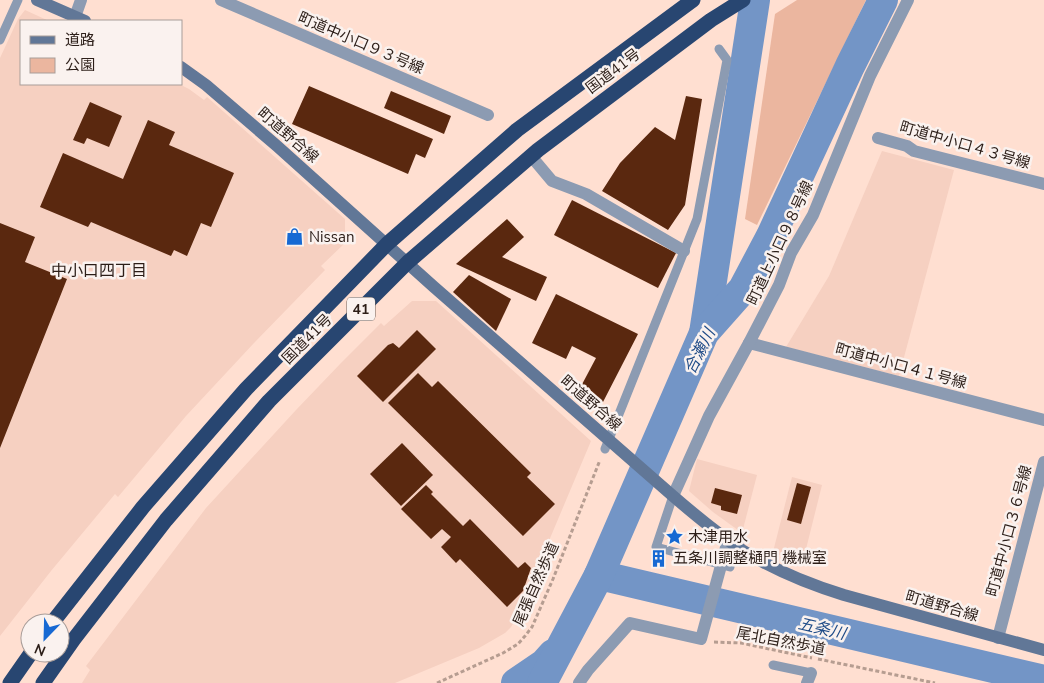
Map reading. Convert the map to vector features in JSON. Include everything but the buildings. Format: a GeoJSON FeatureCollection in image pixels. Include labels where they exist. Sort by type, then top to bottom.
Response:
{"type":"FeatureCollection","features":[{"type":"Feature","properties":{"kind":"highway","name":"国道41号"},"geometry":{"type":"LineString","coordinates":[[60,613],[143,507],[246,388],[386,244],[517,130],[692,0]]}},
{"type":"Feature","properties":{"kind":"highway","name":"国道41号"},"geometry":{"type":"LineString","coordinates":[[43,683],[74,639],[166,520],[269,401],[408,262],[531,156],[711,20],[743,0]]}},
{"type":"Feature","properties":{"kind":"highway"},"geometry":{"type":"LineString","coordinates":[[10,683],[24,663]]}},
{"type":"Feature","properties":{"kind":"street"},"geometry":{"type":"LineString","coordinates":[[37,0],[80,19],[81,0]]}},
{"type":"Feature","properties":{"kind":"street","name":"町道中小口９３号線"},"geometry":{"type":"LineString","coordinates":[[221,0],[488,115]]}},
{"type":"Feature","properties":{"kind":"street","name":"町道上小口９８号線"},"geometry":{"type":"LineString","coordinates":[[672,494],[709,416],[779,285],[791,253],[813,215],[870,76],[908,0]]}},
{"type":"Feature","properties":{"kind":"street","name":"町道野合線"},"geometry":{"type":"LineString","coordinates":[[182,68],[208,86],[277,146],[608,443],[728,540],[767,564],[818,587],[1044,650]]}},
{"type":"Feature","properties":{"kind":"street","name":"町道中小口４３号線"},"geometry":{"type":"LineString","coordinates":[[878,138],[907,146],[914,151],[1044,184]]}},
{"type":"Feature","properties":{"kind":"street"},"geometry":{"type":"LineString","coordinates":[[531,156],[552,182],[586,194],[684,251]]}},
{"type":"Feature","properties":{"kind":"street","name":"町道中小口４１号線"},"geometry":{"type":"LineString","coordinates":[[749,343],[1044,420]]}},
{"type":"Feature","properties":{"kind":"street","name":"町道中小口３６号線"},"geometry":{"type":"LineString","coordinates":[[998,638],[1044,462]]}},
{"type":"Feature","properties":{"kind":"street"},"geometry":{"type":"LineString","coordinates":[[579,683],[588,670],[630,623],[705,638],[724,568],[728,540]]}},
{"type":"Feature","properties":{"kind":"lane"},"geometry":{"type":"LineString","coordinates":[[0,40],[18,0]]}},
{"type":"Feature","properties":{"kind":"lane"},"geometry":{"type":"LineString","coordinates":[[608,443],[697,219],[726,60],[719,49]]}},
{"type":"Feature","properties":{"kind":"lane"},"geometry":{"type":"LineString","coordinates":[[672,494],[656,547],[724,568]]}},
{"type":"Feature","properties":{"kind":"lane"},"geometry":{"type":"LineString","coordinates":[[773,665],[810,678]]}},
{"type":"Feature","properties":{"kind":"path","name":"尾張自然歩道"},"geometry":{"type":"LineString","coordinates":[[438,683],[503,653],[518,644],[532,627],[608,443]]}},
{"type":"Feature","properties":{"kind":"path","name":"尾北自然歩道"},"geometry":{"type":"LineString","coordinates":[[705,638],[740,642],[935,683]]}},
{"type":"Feature","properties":{"kind":"shaded area"},"geometry":{"type":"Polygon","coordinates":[[[25,10],[47,20],[20,20],[20,85],[181,85],[204,100],[207,97],[345,219],[345,243],[321,266],[325,270],[186,416],[118,497],[115,494],[0,636],[0,58],[18,19],[25,10]]]}},
{"type":"Feature","properties":{"kind":"shaded area"},"geometry":{"type":"Polygon","coordinates":[[[882,151],[954,170],[899,376],[786,347],[829,276],[882,151]]]}},
{"type":"Feature","properties":{"kind":"shaded area"},"geometry":{"type":"Polygon","coordinates":[[[412,301],[436,301],[591,441],[511,627],[505,633],[479,648],[395,683],[82,683],[90,670],[86,666],[206,508],[341,363],[381,323],[384,326],[412,301]]]}},
{"type":"Feature","properties":{"kind":"shaded area"},"geometry":{"type":"Polygon","coordinates":[[[697,459],[757,475],[742,533],[713,512],[689,491],[697,459]]]}},
{"type":"Feature","properties":{"kind":"shaded area"},"geometry":{"type":"Polygon","coordinates":[[[792,477],[822,485],[802,565],[773,552],[792,477]]]}},
{"type":"Feature","properties":{"kind":"green space"},"geometry":{"type":"Polygon","coordinates":[[[797,0],[866,0],[757,225],[745,219],[775,14],[797,0]]]}},
{"type":"Feature","properties":{"kind":"waterway"},"geometry":{"type":"LineString","coordinates":[[704,333],[755,0]]}},
{"type":"Feature","properties":{"kind":"waterway","name":"合瀬川"},"geometry":{"type":"LineString","coordinates":[[542,683],[599,575],[704,333],[743,289],[771,236],[850,66],[883,0]]}},
{"type":"Feature","properties":{"kind":"waterway","name":"五条川"},"geometry":{"type":"LineString","coordinates":[[599,575],[1044,680]]}},
{"type":"Feature","properties":{"kind":"waterway","name":"五条川"},"geometry":{"type":"LineString","coordinates":[[516,683],[544,664],[553,654]]}},
{"type":"Feature","properties":{"kind":"place","name":"Nissan"},"geometry":{"type":"Point","coordinates":[295,237]}},
{"type":"Feature","properties":{"kind":"place","name":"木津用水"},"geometry":{"type":"Point","coordinates":[674,537]}},
{"type":"Feature","properties":{"kind":"place","name":"五条川調整樋門 機械室"},"geometry":{"type":"Point","coordinates":[659,558]}},
{"type":"Feature","properties":{"kind":"district","name":"中小口四丁目"},"geometry":{"type":"Point","coordinates":[99,270]}}]}
